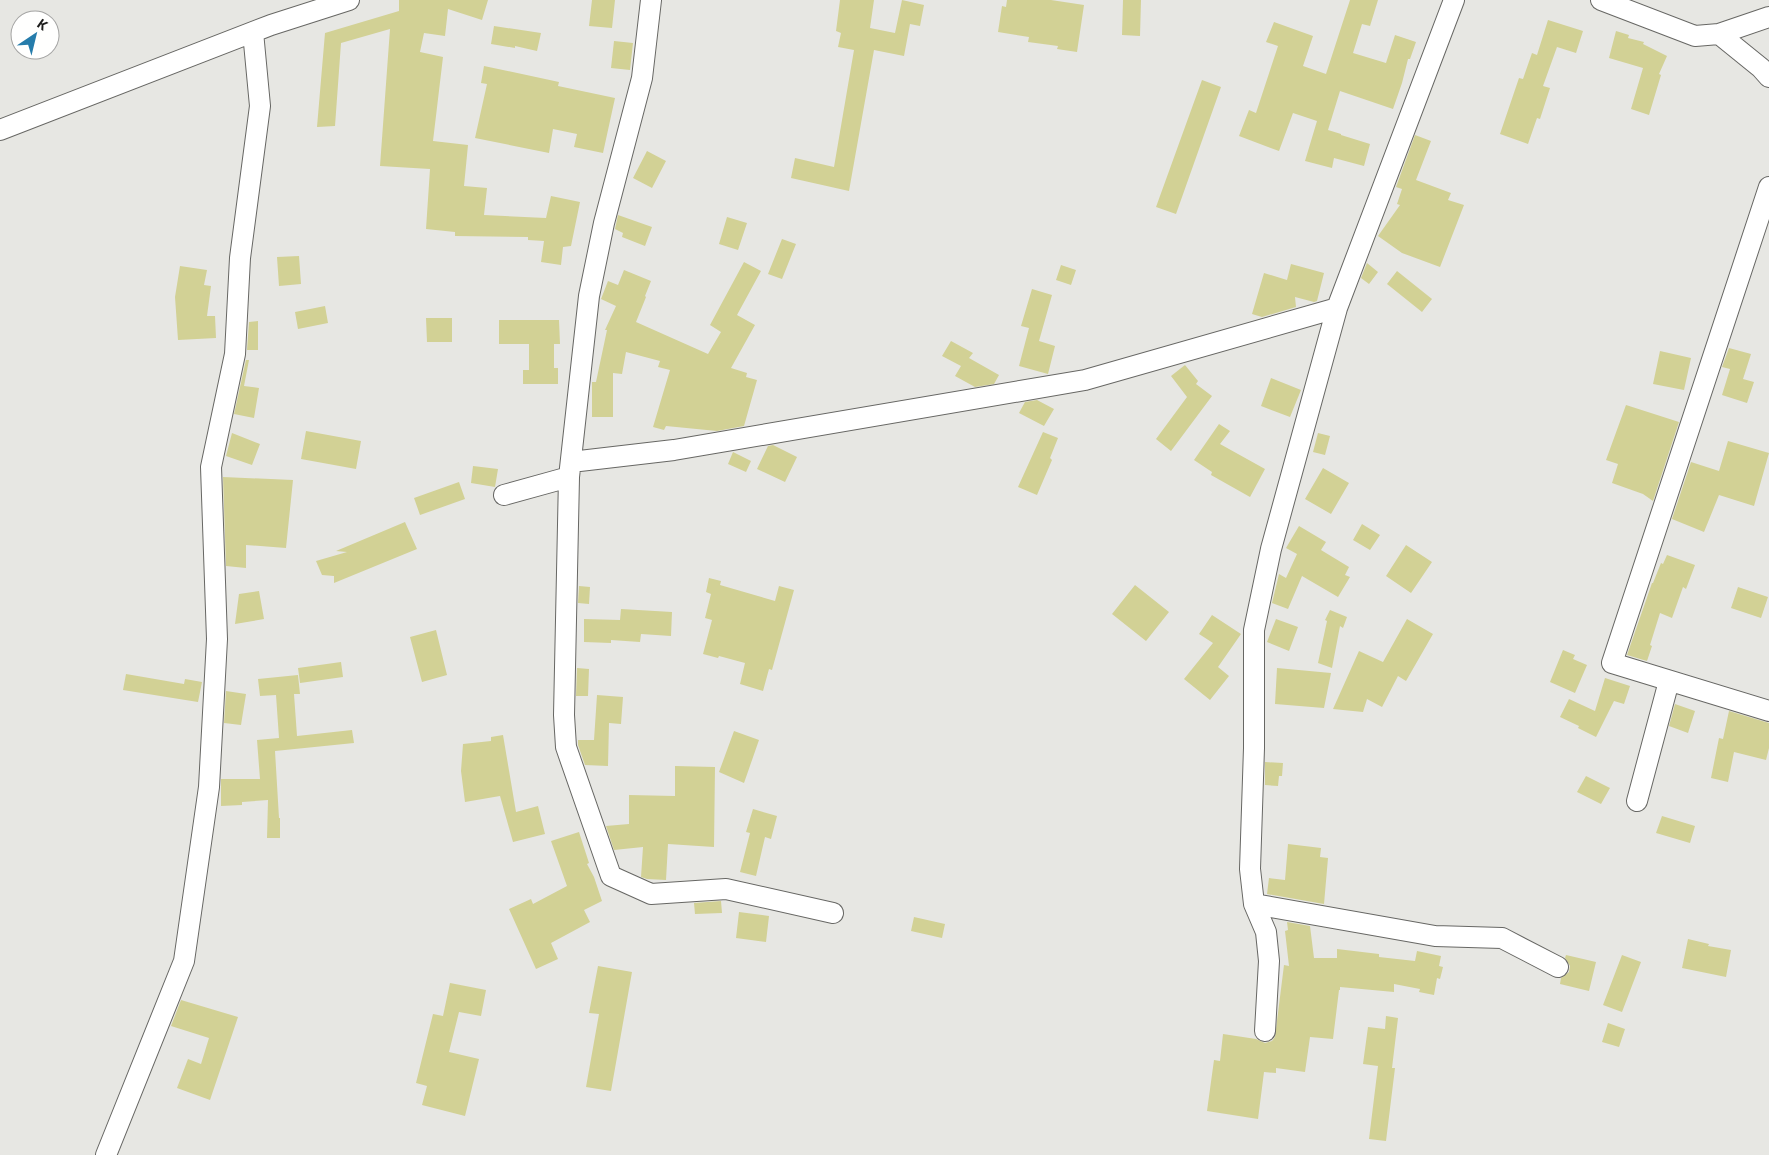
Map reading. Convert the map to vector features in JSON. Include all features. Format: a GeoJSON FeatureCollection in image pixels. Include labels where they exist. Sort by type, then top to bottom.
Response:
{"type":"FeatureCollection","features":[{"type":"Feature","properties":{"kind":"street"},"geometry":{"type":"LineString","coordinates":[[0,130],[253,32],[349,0]]}},
{"type":"Feature","properties":{"kind":"street"},"geometry":{"type":"LineString","coordinates":[[651,0],[642,78],[604,222],[589,296],[570,469],[564,715],[566,747],[611,876],[651,894],[726,889],[833,913]]}},
{"type":"Feature","properties":{"kind":"street"},"geometry":{"type":"LineString","coordinates":[[1265,1031],[1269,961],[1266,932],[1254,904],[1250,869],[1254,748],[1254,630],[1271,549],[1337,308],[1454,0]]}},
{"type":"Feature","properties":{"kind":"street"},"geometry":{"type":"LineString","coordinates":[[1601,0],[1695,36],[1719,34],[1769,17]]}},
{"type":"Feature","properties":{"kind":"street"},"geometry":{"type":"LineString","coordinates":[[106,1155],[184,961],[208,787],[217,639],[211,466],[235,354],[240,258],[260,106],[253,32]]}},
{"type":"Feature","properties":{"kind":"street"},"geometry":{"type":"LineString","coordinates":[[1719,34],[1761,68],[1769,77]]}},
{"type":"Feature","properties":{"kind":"street"},"geometry":{"type":"LineString","coordinates":[[1769,187],[1612,663],[1769,711]]}},
{"type":"Feature","properties":{"kind":"street"},"geometry":{"type":"LineString","coordinates":[[504,495],[570,469],[1085,380],[1337,308]]}},
{"type":"Feature","properties":{"kind":"street"},"geometry":{"type":"LineString","coordinates":[[1637,802],[1669,681]]}},
{"type":"Feature","properties":{"kind":"street"},"geometry":{"type":"LineString","coordinates":[[1254,904],[1435,936],[1502,938],[1558,967]]}},
{"type":"Feature","properties":{"kind":"building"},"geometry":{"type":"Polygon","coordinates":[[[399,0],[488,0],[482,20],[448,9],[445,36],[424,33],[420,52],[443,57],[433,141],[468,145],[464,186],[487,188],[484,215],[546,218],[551,196],[580,202],[571,246],[563,247],[561,265],[541,262],[544,241],[528,240],[528,237],[455,236],[455,232],[426,229],[430,169],[380,166],[390,29],[341,43],[335,126],[317,127],[325,33],[399,11],[399,0]]]}},
{"type":"Feature","properties":{"kind":"building"},"geometry":{"type":"Polygon","coordinates":[[[592,0],[615,0],[612,28],[589,26],[592,0]]]}},
{"type":"Feature","properties":{"kind":"building"},"geometry":{"type":"Polygon","coordinates":[[[840,0],[874,0],[870,28],[895,33],[902,0],[924,5],[920,26],[910,24],[904,56],[874,50],[849,191],[791,178],[795,158],[834,167],[854,50],[838,47],[841,33],[836,31],[840,0]]]}},
{"type":"Feature","properties":{"kind":"building"},"geometry":{"type":"Polygon","coordinates":[[[1007,0],[1051,0],[1084,5],[1077,52],[1057,49],[1058,46],[1028,42],[1029,37],[998,32],[1002,6],[1006,7],[1007,0]]]}},
{"type":"Feature","properties":{"kind":"building"},"geometry":{"type":"Polygon","coordinates":[[[1123,0],[1141,0],[1140,36],[1122,35],[1123,0]]]}},
{"type":"Feature","properties":{"kind":"building"},"geometry":{"type":"Polygon","coordinates":[[[1350,0],[1378,0],[1370,26],[1362,24],[1353,53],[1386,63],[1395,35],[1416,42],[1410,59],[1408,59],[1393,109],[1340,91],[1328,130],[1370,144],[1364,166],[1334,158],[1332,168],[1305,161],[1317,121],[1293,113],[1279,151],[1239,136],[1249,110],[1256,113],[1278,46],[1266,42],[1274,22],[1313,36],[1303,66],[1326,74],[1350,0]]]}},
{"type":"Feature","properties":{"kind":"building"},"geometry":{"type":"Polygon","coordinates":[[[1548,20],[1583,31],[1576,53],[1557,47],[1543,86],[1550,88],[1540,119],[1537,118],[1528,144],[1500,134],[1519,78],[1523,79],[1532,53],[1537,55],[1548,20]]]}},
{"type":"Feature","properties":{"kind":"building"},"geometry":{"type":"Polygon","coordinates":[[[494,26],[541,33],[537,51],[515,46],[515,48],[491,44],[494,26]]]}},
{"type":"Feature","properties":{"kind":"building"},"geometry":{"type":"Polygon","coordinates":[[[1616,31],[1629,35],[1628,38],[1644,42],[1643,44],[1667,56],[1659,74],[1661,75],[1649,115],[1631,109],[1643,68],[1609,58],[1616,31]]]}},
{"type":"Feature","properties":{"kind":"building"},"geometry":{"type":"Polygon","coordinates":[[[614,41],[633,43],[630,70],[611,68],[614,41]]]}},
{"type":"Feature","properties":{"kind":"building"},"geometry":{"type":"Polygon","coordinates":[[[484,66],[559,82],[558,86],[615,98],[603,153],[574,147],[577,134],[553,129],[549,153],[475,138],[487,84],[481,83],[484,66]]]}},
{"type":"Feature","properties":{"kind":"building"},"geometry":{"type":"Polygon","coordinates":[[[1202,80],[1221,87],[1176,214],[1156,207],[1202,80]]]}},
{"type":"Feature","properties":{"kind":"building"},"geometry":{"type":"Polygon","coordinates":[[[1415,135],[1431,141],[1416,180],[1451,193],[1448,200],[1464,205],[1440,267],[1402,253],[1378,236],[1400,205],[1397,204],[1402,189],[1396,187],[1415,135]]]}},
{"type":"Feature","properties":{"kind":"building"},"geometry":{"type":"Polygon","coordinates":[[[647,151],[666,161],[652,188],[633,178],[647,151]]]}},
{"type":"Feature","properties":{"kind":"building"},"geometry":{"type":"Polygon","coordinates":[[[618,215],[652,227],[645,246],[622,237],[623,233],[615,229],[618,215]]]}},
{"type":"Feature","properties":{"kind":"building"},"geometry":{"type":"Polygon","coordinates":[[[727,217],[747,223],[738,250],[719,244],[727,217]]]}},
{"type":"Feature","properties":{"kind":"building"},"geometry":{"type":"Polygon","coordinates":[[[782,239],[796,244],[782,279],[768,274],[782,239]]]}},
{"type":"Feature","properties":{"kind":"building"},"geometry":{"type":"Polygon","coordinates":[[[299,256],[301,284],[279,286],[277,257],[299,256]]]}},
{"type":"Feature","properties":{"kind":"building"},"geometry":{"type":"Polygon","coordinates":[[[744,262],[761,271],[737,315],[755,325],[731,368],[747,373],[746,377],[757,380],[744,426],[717,431],[666,426],[664,430],[653,427],[670,370],[658,367],[660,361],[626,352],[622,374],[613,373],[613,417],[592,417],[592,382],[596,382],[607,330],[605,330],[616,306],[601,299],[608,281],[618,285],[624,270],[651,281],[636,322],[708,354],[721,332],[710,325],[744,262]]]}},
{"type":"Feature","properties":{"kind":"building"},"geometry":{"type":"Polygon","coordinates":[[[1367,263],[1378,272],[1369,284],[1361,278],[1367,263]]]}},
{"type":"Feature","properties":{"kind":"building"},"geometry":{"type":"Polygon","coordinates":[[[1291,264],[1324,273],[1317,301],[1314,302],[1295,297],[1296,307],[1262,317],[1252,314],[1264,273],[1287,280],[1291,264]]]}},
{"type":"Feature","properties":{"kind":"building"},"geometry":{"type":"Polygon","coordinates":[[[1061,265],[1076,270],[1071,285],[1056,280],[1061,265]]]}},
{"type":"Feature","properties":{"kind":"building"},"geometry":{"type":"Polygon","coordinates":[[[180,266],[207,270],[204,285],[211,286],[207,316],[215,316],[216,338],[178,340],[175,297],[180,266]]]}},
{"type":"Feature","properties":{"kind":"building"},"geometry":{"type":"Polygon","coordinates":[[[1397,271],[1432,299],[1422,312],[1387,284],[1397,271]]]}},
{"type":"Feature","properties":{"kind":"building"},"geometry":{"type":"Polygon","coordinates":[[[1032,289],[1052,295],[1039,341],[1055,346],[1048,374],[1019,366],[1029,328],[1021,326],[1032,289]]]}},
{"type":"Feature","properties":{"kind":"building"},"geometry":{"type":"Polygon","coordinates":[[[325,306],[328,323],[298,329],[295,312],[325,306]]]}},
{"type":"Feature","properties":{"kind":"building"},"geometry":{"type":"Polygon","coordinates":[[[426,318],[452,318],[452,342],[427,342],[426,318]]]}},
{"type":"Feature","properties":{"kind":"building"},"geometry":{"type":"Polygon","coordinates":[[[499,320],[559,320],[560,344],[554,344],[554,368],[558,368],[558,384],[523,384],[523,370],[529,370],[529,344],[499,344],[499,320]]]}},
{"type":"Feature","properties":{"kind":"building"},"geometry":{"type":"Polygon","coordinates":[[[258,321],[258,350],[247,350],[249,322],[258,321]]]}},
{"type":"Feature","properties":{"kind":"building"},"geometry":{"type":"Polygon","coordinates":[[[951,341],[973,353],[969,358],[999,375],[994,384],[975,387],[955,376],[961,366],[942,356],[951,341]]]}},
{"type":"Feature","properties":{"kind":"building"},"geometry":{"type":"Polygon","coordinates":[[[1729,348],[1751,354],[1743,379],[1754,382],[1747,403],[1722,395],[1730,369],[1722,367],[1729,348]]]}},
{"type":"Feature","properties":{"kind":"building"},"geometry":{"type":"Polygon","coordinates":[[[1660,351],[1691,358],[1684,390],[1653,384],[1660,351]]]}},
{"type":"Feature","properties":{"kind":"building"},"geometry":{"type":"Polygon","coordinates":[[[246,360],[249,360],[244,386],[259,388],[254,418],[234,414],[246,360]]]}},
{"type":"Feature","properties":{"kind":"building"},"geometry":{"type":"Polygon","coordinates":[[[1185,365],[1198,381],[1196,384],[1212,396],[1171,451],[1156,439],[1187,397],[1171,376],[1185,365]]]}},
{"type":"Feature","properties":{"kind":"building"},"geometry":{"type":"Polygon","coordinates":[[[1271,378],[1301,390],[1290,417],[1261,406],[1271,378]]]}},
{"type":"Feature","properties":{"kind":"building"},"geometry":{"type":"Polygon","coordinates":[[[1037,400],[1054,409],[1044,426],[1019,413],[1025,402],[1037,400]]]}},
{"type":"Feature","properties":{"kind":"building"},"geometry":{"type":"Polygon","coordinates":[[[1626,405],[1679,422],[1653,501],[1643,494],[1612,483],[1618,464],[1606,460],[1626,405]]]}},
{"type":"Feature","properties":{"kind":"building"},"geometry":{"type":"Polygon","coordinates":[[[1219,424],[1230,431],[1220,444],[1265,469],[1250,497],[1211,475],[1212,472],[1194,460],[1219,424]]]}},
{"type":"Feature","properties":{"kind":"building"},"geometry":{"type":"Polygon","coordinates":[[[306,431],[361,441],[356,469],[301,459],[306,431]]]}},
{"type":"Feature","properties":{"kind":"building"},"geometry":{"type":"Polygon","coordinates":[[[1043,432],[1058,438],[1050,458],[1052,460],[1037,495],[1018,487],[1043,432]]]}},
{"type":"Feature","properties":{"kind":"building"},"geometry":{"type":"Polygon","coordinates":[[[232,433],[260,444],[252,465],[226,456],[232,433]]]}},
{"type":"Feature","properties":{"kind":"building"},"geometry":{"type":"Polygon","coordinates":[[[1318,433],[1330,436],[1325,455],[1313,452],[1318,433]]]}},
{"type":"Feature","properties":{"kind":"building"},"geometry":{"type":"Polygon","coordinates":[[[1728,441],[1769,453],[1754,506],[1719,495],[1704,532],[1672,519],[1691,462],[1719,471],[1728,441]]]}},
{"type":"Feature","properties":{"kind":"building"},"geometry":{"type":"Polygon","coordinates":[[[773,445],[797,457],[785,482],[757,469],[768,446],[773,445]]]}},
{"type":"Feature","properties":{"kind":"building"},"geometry":{"type":"Polygon","coordinates":[[[733,452],[751,461],[746,472],[728,464],[733,452]]]}},
{"type":"Feature","properties":{"kind":"building"},"geometry":{"type":"Polygon","coordinates":[[[473,466],[498,469],[495,487],[471,483],[473,466]]]}},
{"type":"Feature","properties":{"kind":"building"},"geometry":{"type":"Polygon","coordinates":[[[1323,468],[1349,483],[1331,514],[1305,499],[1323,468]]]}},
{"type":"Feature","properties":{"kind":"building"},"geometry":{"type":"Polygon","coordinates":[[[223,477],[293,480],[286,548],[246,545],[246,568],[226,566],[223,477]]]}},
{"type":"Feature","properties":{"kind":"building"},"geometry":{"type":"Polygon","coordinates":[[[459,482],[465,499],[420,515],[414,498],[459,482]]]}},
{"type":"Feature","properties":{"kind":"building"},"geometry":{"type":"Polygon","coordinates":[[[405,522],[417,549],[334,583],[334,576],[322,575],[316,561],[347,552],[336,551],[405,522]]]}},
{"type":"Feature","properties":{"kind":"building"},"geometry":{"type":"Polygon","coordinates":[[[1362,524],[1380,535],[1370,550],[1353,540],[1362,524]]]}},
{"type":"Feature","properties":{"kind":"building"},"geometry":{"type":"Polygon","coordinates":[[[1299,526],[1326,542],[1321,550],[1349,567],[1345,575],[1350,577],[1338,597],[1302,576],[1288,609],[1272,603],[1279,574],[1286,578],[1297,554],[1286,548],[1299,526]]]}},
{"type":"Feature","properties":{"kind":"building"},"geometry":{"type":"Polygon","coordinates":[[[1406,545],[1432,562],[1411,593],[1386,576],[1406,545]]]}},
{"type":"Feature","properties":{"kind":"building"},"geometry":{"type":"Polygon","coordinates":[[[1667,555],[1695,565],[1686,589],[1683,587],[1672,618],[1660,613],[1647,661],[1627,655],[1652,583],[1661,563],[1663,564],[1667,555]]]}},
{"type":"Feature","properties":{"kind":"building"},"geometry":{"type":"Polygon","coordinates":[[[709,578],[721,581],[720,585],[775,601],[779,586],[794,590],[772,670],[769,669],[763,691],[740,684],[745,663],[703,654],[712,620],[705,618],[711,594],[706,592],[709,578]]]}},
{"type":"Feature","properties":{"kind":"building"},"geometry":{"type":"Polygon","coordinates":[[[1135,585],[1169,612],[1146,641],[1112,614],[1135,585]]]}},
{"type":"Feature","properties":{"kind":"building"},"geometry":{"type":"Polygon","coordinates":[[[579,586],[590,587],[589,604],[578,603],[579,586]]]}},
{"type":"Feature","properties":{"kind":"building"},"geometry":{"type":"Polygon","coordinates":[[[1738,587],[1768,597],[1761,618],[1731,608],[1738,587]]]}},
{"type":"Feature","properties":{"kind":"building"},"geometry":{"type":"Polygon","coordinates":[[[259,591],[264,619],[235,624],[239,594],[259,591]]]}},
{"type":"Feature","properties":{"kind":"building"},"geometry":{"type":"Polygon","coordinates":[[[621,609],[672,612],[671,636],[641,634],[640,642],[611,640],[611,643],[584,642],[584,619],[620,620],[621,609]]]}},
{"type":"Feature","properties":{"kind":"building"},"geometry":{"type":"Polygon","coordinates":[[[1330,610],[1347,617],[1343,628],[1340,626],[1332,668],[1318,663],[1327,621],[1325,620],[1330,610]]]}},
{"type":"Feature","properties":{"kind":"building"},"geometry":{"type":"Polygon","coordinates":[[[1212,615],[1241,634],[1218,667],[1229,676],[1210,700],[1184,679],[1213,643],[1199,634],[1212,615]]]}},
{"type":"Feature","properties":{"kind":"building"},"geometry":{"type":"Polygon","coordinates":[[[1276,619],[1298,627],[1289,651],[1267,642],[1276,619]]]}},
{"type":"Feature","properties":{"kind":"building"},"geometry":{"type":"Polygon","coordinates":[[[1407,619],[1433,634],[1406,681],[1398,676],[1382,707],[1367,699],[1363,712],[1333,709],[1359,651],[1383,662],[1407,619]]]}},
{"type":"Feature","properties":{"kind":"building"},"geometry":{"type":"Polygon","coordinates":[[[436,630],[447,675],[422,682],[410,637],[436,630]]]}},
{"type":"Feature","properties":{"kind":"building"},"geometry":{"type":"Polygon","coordinates":[[[1563,650],[1575,655],[1573,659],[1587,665],[1575,693],[1550,682],[1563,650]]]}},
{"type":"Feature","properties":{"kind":"building"},"geometry":{"type":"Polygon","coordinates":[[[341,662],[343,677],[300,683],[298,668],[341,662]]]}},
{"type":"Feature","properties":{"kind":"building"},"geometry":{"type":"Polygon","coordinates":[[[577,668],[589,669],[588,696],[576,696],[577,668]]]}},
{"type":"Feature","properties":{"kind":"building"},"geometry":{"type":"Polygon","coordinates":[[[1277,668],[1331,673],[1324,708],[1275,704],[1277,668]]]}},
{"type":"Feature","properties":{"kind":"building"},"geometry":{"type":"Polygon","coordinates":[[[126,674],[184,684],[185,679],[202,682],[198,702],[123,690],[126,674]]]}},
{"type":"Feature","properties":{"kind":"building"},"geometry":{"type":"Polygon","coordinates":[[[298,675],[300,694],[294,694],[297,736],[352,730],[354,743],[275,751],[280,838],[267,838],[268,800],[242,802],[242,805],[221,806],[221,779],[260,779],[257,740],[279,738],[276,695],[260,696],[258,679],[298,675]]]}},
{"type":"Feature","properties":{"kind":"building"},"geometry":{"type":"Polygon","coordinates":[[[1605,678],[1630,686],[1624,704],[1614,701],[1596,737],[1560,717],[1569,699],[1595,711],[1605,678]]]}},
{"type":"Feature","properties":{"kind":"building"},"geometry":{"type":"Polygon","coordinates":[[[226,691],[246,694],[241,725],[224,723],[226,691]]]}},
{"type":"Feature","properties":{"kind":"building"},"geometry":{"type":"Polygon","coordinates":[[[597,695],[623,697],[621,724],[609,723],[608,766],[585,765],[578,745],[578,740],[594,740],[597,695]]]}},
{"type":"Feature","properties":{"kind":"building"},"geometry":{"type":"Polygon","coordinates":[[[1675,704],[1695,711],[1688,733],[1669,726],[1675,704]]]}},
{"type":"Feature","properties":{"kind":"building"},"geometry":{"type":"Polygon","coordinates":[[[1729,711],[1769,723],[1769,748],[1766,760],[1734,752],[1728,782],[1711,778],[1719,738],[1723,739],[1729,711]]]}},
{"type":"Feature","properties":{"kind":"building"},"geometry":{"type":"Polygon","coordinates":[[[734,731],[759,740],[744,783],[719,772],[734,731]]]}},
{"type":"Feature","properties":{"kind":"building"},"geometry":{"type":"Polygon","coordinates":[[[503,735],[516,812],[538,806],[545,834],[513,842],[500,796],[465,802],[461,771],[463,744],[491,741],[491,737],[503,735]]]}},
{"type":"Feature","properties":{"kind":"building"},"geometry":{"type":"Polygon","coordinates":[[[1265,762],[1283,763],[1282,776],[1279,776],[1278,786],[1265,785],[1265,762]]]}},
{"type":"Feature","properties":{"kind":"building"},"geometry":{"type":"Polygon","coordinates":[[[675,766],[715,767],[714,847],[668,844],[666,880],[647,879],[641,877],[643,847],[614,850],[606,826],[629,824],[629,795],[675,796],[675,766]]]}},
{"type":"Feature","properties":{"kind":"building"},"geometry":{"type":"Polygon","coordinates":[[[1586,776],[1610,788],[1601,804],[1577,792],[1586,776]]]}},
{"type":"Feature","properties":{"kind":"building"},"geometry":{"type":"Polygon","coordinates":[[[753,809],[777,816],[771,839],[765,837],[756,876],[740,872],[750,833],[746,832],[753,809]]]}},
{"type":"Feature","properties":{"kind":"building"},"geometry":{"type":"Polygon","coordinates":[[[1662,816],[1695,826],[1690,843],[1656,833],[1662,816]]]}},
{"type":"Feature","properties":{"kind":"building"},"geometry":{"type":"Polygon","coordinates":[[[579,832],[589,863],[587,864],[594,877],[602,901],[584,910],[590,922],[551,943],[558,959],[536,969],[509,909],[531,899],[533,904],[567,886],[551,841],[579,832]]]}},
{"type":"Feature","properties":{"kind":"building"},"geometry":{"type":"Polygon","coordinates":[[[1288,844],[1321,848],[1320,857],[1328,858],[1324,904],[1267,894],[1269,878],[1285,880],[1288,844]]]}},
{"type":"Feature","properties":{"kind":"building"},"geometry":{"type":"Polygon","coordinates":[[[721,901],[722,913],[695,914],[694,903],[721,901]]]}},
{"type":"Feature","properties":{"kind":"building"},"geometry":{"type":"Polygon","coordinates":[[[739,912],[769,916],[766,942],[736,938],[739,912]]]}},
{"type":"Feature","properties":{"kind":"building"},"geometry":{"type":"Polygon","coordinates":[[[914,917],[945,924],[942,938],[911,931],[914,917]]]}},
{"type":"Feature","properties":{"kind":"building"},"geometry":{"type":"Polygon","coordinates":[[[1287,922],[1310,926],[1314,958],[1337,958],[1337,949],[1379,954],[1379,957],[1415,961],[1417,951],[1441,956],[1439,966],[1443,967],[1440,979],[1437,978],[1434,995],[1419,992],[1420,989],[1394,984],[1394,992],[1340,987],[1333,1039],[1310,1037],[1305,1072],[1276,1068],[1276,1073],[1264,1072],[1258,1119],[1207,1111],[1214,1060],[1220,1061],[1223,1034],[1256,1039],[1265,1043],[1272,1041],[1275,1037],[1284,965],[1289,966],[1285,931],[1288,930],[1287,922]]]}},
{"type":"Feature","properties":{"kind":"building"},"geometry":{"type":"Polygon","coordinates":[[[1688,939],[1709,944],[1708,946],[1731,950],[1726,977],[1682,968],[1688,939]]]}},
{"type":"Feature","properties":{"kind":"building"},"geometry":{"type":"Polygon","coordinates":[[[1566,955],[1596,962],[1589,991],[1560,984],[1561,978],[1569,972],[1570,966],[1565,958],[1566,955]]]}},
{"type":"Feature","properties":{"kind":"building"},"geometry":{"type":"Polygon","coordinates":[[[1622,955],[1641,962],[1622,1012],[1603,1005],[1622,955]]]}},
{"type":"Feature","properties":{"kind":"building"},"geometry":{"type":"Polygon","coordinates":[[[598,966],[632,972],[611,1091],[586,1087],[599,1014],[589,1013],[598,966]]]}},
{"type":"Feature","properties":{"kind":"building"},"geometry":{"type":"Polygon","coordinates":[[[450,983],[486,990],[481,1016],[459,1012],[449,1052],[479,1059],[465,1116],[422,1105],[427,1086],[416,1083],[433,1014],[443,1016],[450,983]]]}},
{"type":"Feature","properties":{"kind":"building"},"geometry":{"type":"Polygon","coordinates":[[[181,1000],[238,1017],[210,1100],[177,1088],[188,1059],[201,1064],[209,1038],[171,1026],[181,1000]]]}},
{"type":"Feature","properties":{"kind":"building"},"geometry":{"type":"Polygon","coordinates":[[[1386,1016],[1398,1018],[1392,1068],[1395,1068],[1386,1141],[1369,1139],[1378,1066],[1363,1064],[1368,1027],[1385,1029],[1386,1016]]]}},
{"type":"Feature","properties":{"kind":"building"},"geometry":{"type":"Polygon","coordinates":[[[1608,1023],[1625,1029],[1619,1047],[1602,1042],[1608,1023]]]}}]}
